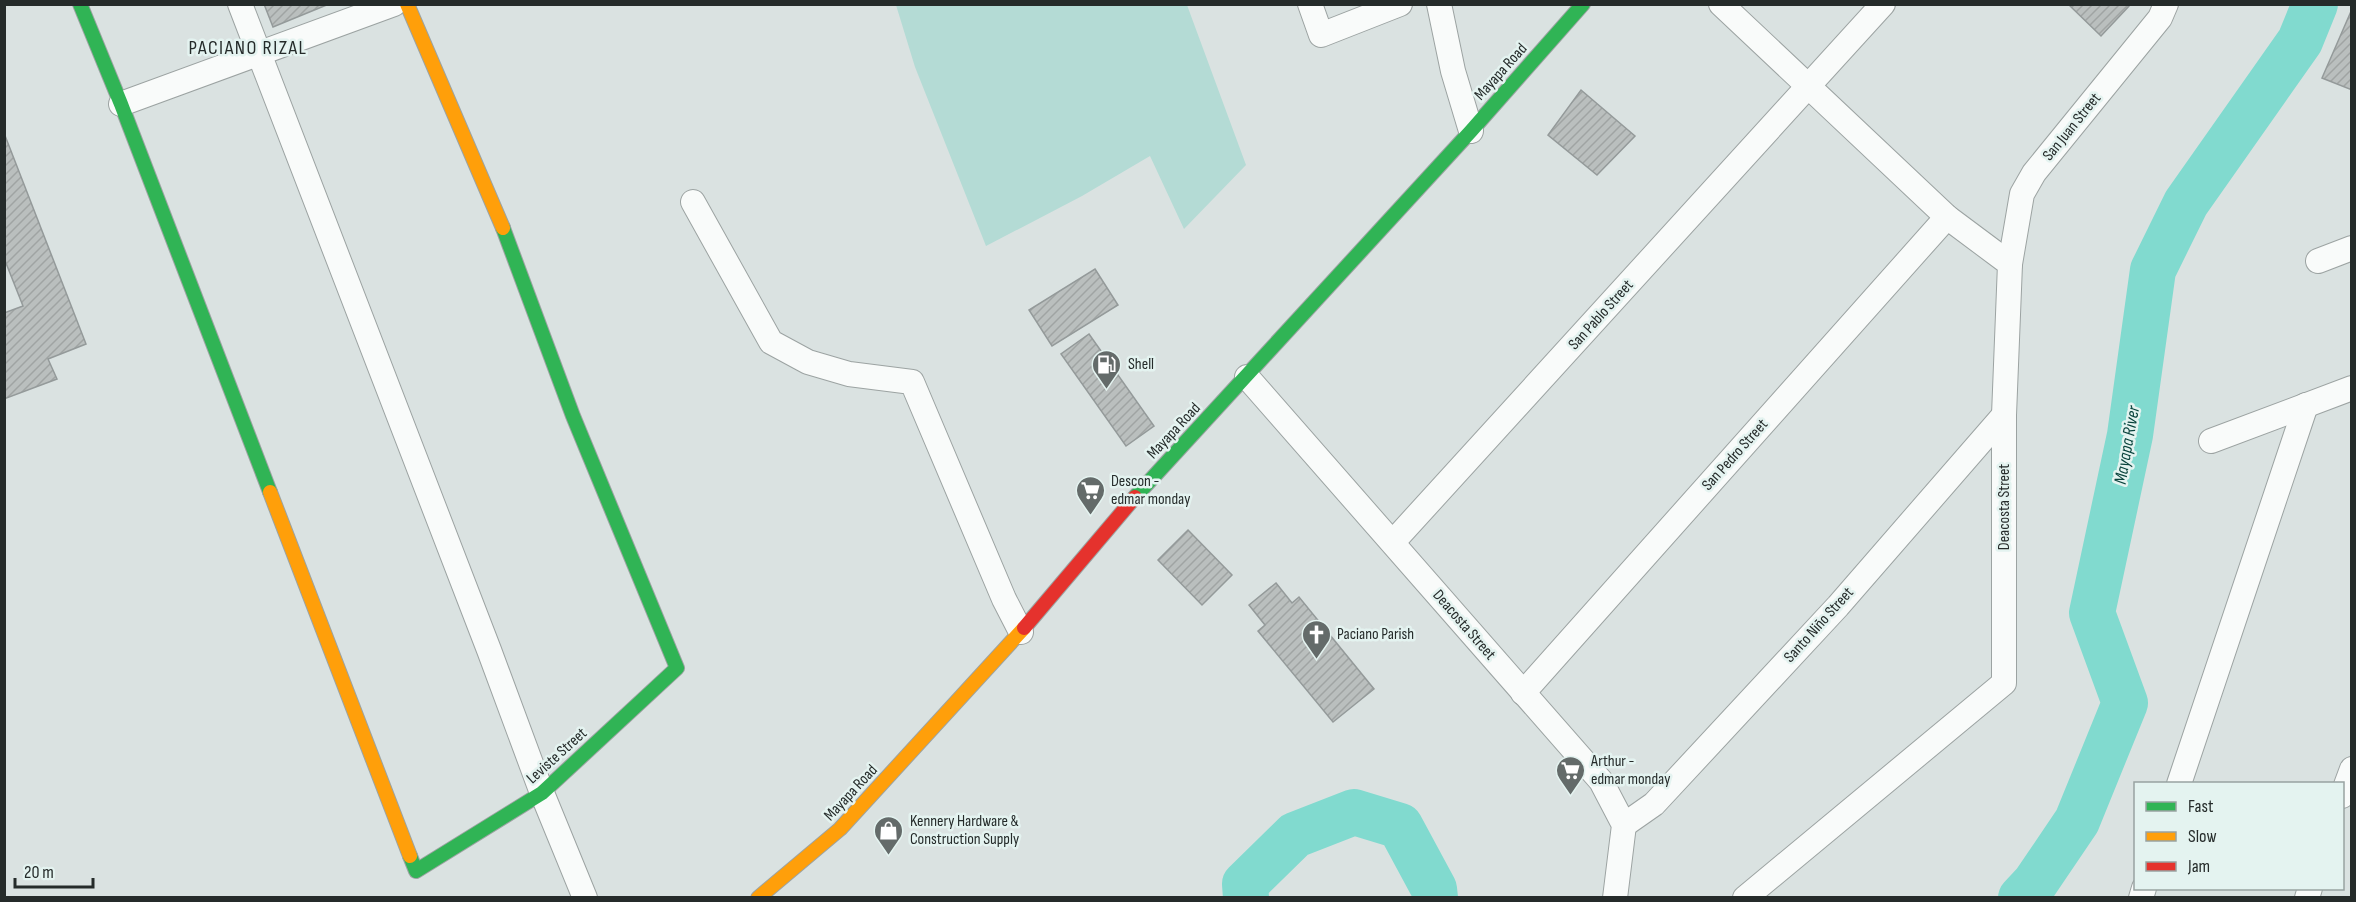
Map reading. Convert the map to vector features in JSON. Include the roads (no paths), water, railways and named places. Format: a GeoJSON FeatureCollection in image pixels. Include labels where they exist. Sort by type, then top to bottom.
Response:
{"type":"FeatureCollection","features":[{"type":"Feature","properties":{"kind":"street"},"geometry":{"type":"LineString","coordinates":[[80,4],[121,104],[394,4]]}},
{"type":"Feature","properties":{"kind":"street"},"geometry":{"type":"LineString","coordinates":[[240,4],[485,639],[542,793],[585,897]]}},
{"type":"Feature","properties":{"kind":"street","name":"Leviste Street"},"geometry":{"type":"LineString","coordinates":[[121,104],[416,871],[542,793],[677,668],[573,416],[513,252],[407,4]]}},
{"type":"Feature","properties":{"kind":"street"},"geometry":{"type":"LineString","coordinates":[[1310,4],[1321,35],[1400,4]]}},
{"type":"Feature","properties":{"kind":"street"},"geometry":{"type":"LineString","coordinates":[[1439,4],[1453,71],[1471,131]]}},
{"type":"Feature","properties":{"kind":"street","name":"Mayapa Road"},"geometry":{"type":"LineString","coordinates":[[758,897],[840,830],[1021,632],[1119,515],[1471,131],[1583,4]]}},
{"type":"Feature","properties":{"kind":"street"},"geometry":{"type":"LineString","coordinates":[[1721,4],[1947,217],[2010,264]]}},
{"type":"Feature","properties":{"kind":"street"},"geometry":{"type":"LineString","coordinates":[[1808,87],[1882,4]]}},
{"type":"Feature","properties":{"kind":"street","name":"San Juan Street"},"geometry":{"type":"LineString","coordinates":[[2010,264],[2022,194],[2034,173],[2160,18],[2166,4]]}},
{"type":"Feature","properties":{"kind":"street","name":"San Pablo Street"},"geometry":{"type":"LineString","coordinates":[[1393,542],[1808,87]]}},
{"type":"Feature","properties":{"kind":"street"},"geometry":{"type":"LineString","coordinates":[[693,202],[771,342],[808,362],[849,374],[912,382],[1004,599],[1021,632]]}},
{"type":"Feature","properties":{"kind":"street","name":"San Pedro Street"},"geometry":{"type":"LineString","coordinates":[[1523,693],[1947,217]]}},
{"type":"Feature","properties":{"kind":"street"},"geometry":{"type":"LineString","coordinates":[[2318,261],[2352,248]]}},
{"type":"Feature","properties":{"kind":"street","name":"Deacosta Street"},"geometry":{"type":"LineString","coordinates":[[1744,897],[2004,683],[2004,415],[2010,264]]}},
{"type":"Feature","properties":{"kind":"street","name":"Deacosta Street"},"geometry":{"type":"LineString","coordinates":[[1247,377],[1601,781],[1624,825]]}},
{"type":"Feature","properties":{"kind":"street"},"geometry":{"type":"LineString","coordinates":[[2211,441],[2352,388]]}},
{"type":"Feature","properties":{"kind":"street"},"geometry":{"type":"LineString","coordinates":[[2179,782],[2306,405]]}},
{"type":"Feature","properties":{"kind":"street","name":"Santo Niño Street"},"geometry":{"type":"LineString","coordinates":[[1624,825],[1654,804],[1838,606],[2004,415]]}},
{"type":"Feature","properties":{"kind":"street"},"geometry":{"type":"LineString","coordinates":[[2344,793],[2352,769]]}},
{"type":"Feature","properties":{"kind":"street"},"geometry":{"type":"LineString","coordinates":[[1615,897],[1624,825]]}},
{"type":"Feature","properties":{"kind":"waterway","name":"Mayapa River"},"geometry":{"type":"LineString","coordinates":[[2021,898],[2035,883],[2077,821],[2125,703],[2092,613],[2130,435],[2153,270],[2186,203],[2300,41],[2315,4]]}},
{"type":"Feature","properties":{"kind":"waterway","name":"Mayapa River"},"geometry":{"type":"LineString","coordinates":[[1246,898],[1245,884],[1295,835],[1354,812],[1400,826],[1434,889],[1435,898]]}},
{"type":"Feature","properties":{"kind":"place","name":"Shell"},"geometry":{"type":"Point","coordinates":[1107,390]}},
{"type":"Feature","properties":{"kind":"place","name":"Descon - edmar monday"},"geometry":{"type":"Point","coordinates":[1090,516]}},
{"type":"Feature","properties":{"kind":"place","name":"Paciano Parish"},"geometry":{"type":"Point","coordinates":[1316,660]}},
{"type":"Feature","properties":{"kind":"place","name":"Arthur - edmar monday"},"geometry":{"type":"Point","coordinates":[1570,796]}},
{"type":"Feature","properties":{"kind":"place","name":"Kennery Hardware & Construction Supply"},"geometry":{"type":"Point","coordinates":[889,856]}},
{"type":"Feature","properties":{"kind":"district","name":"PACIANO RIZAL"},"geometry":{"type":"Point","coordinates":[248,48]}}]}
